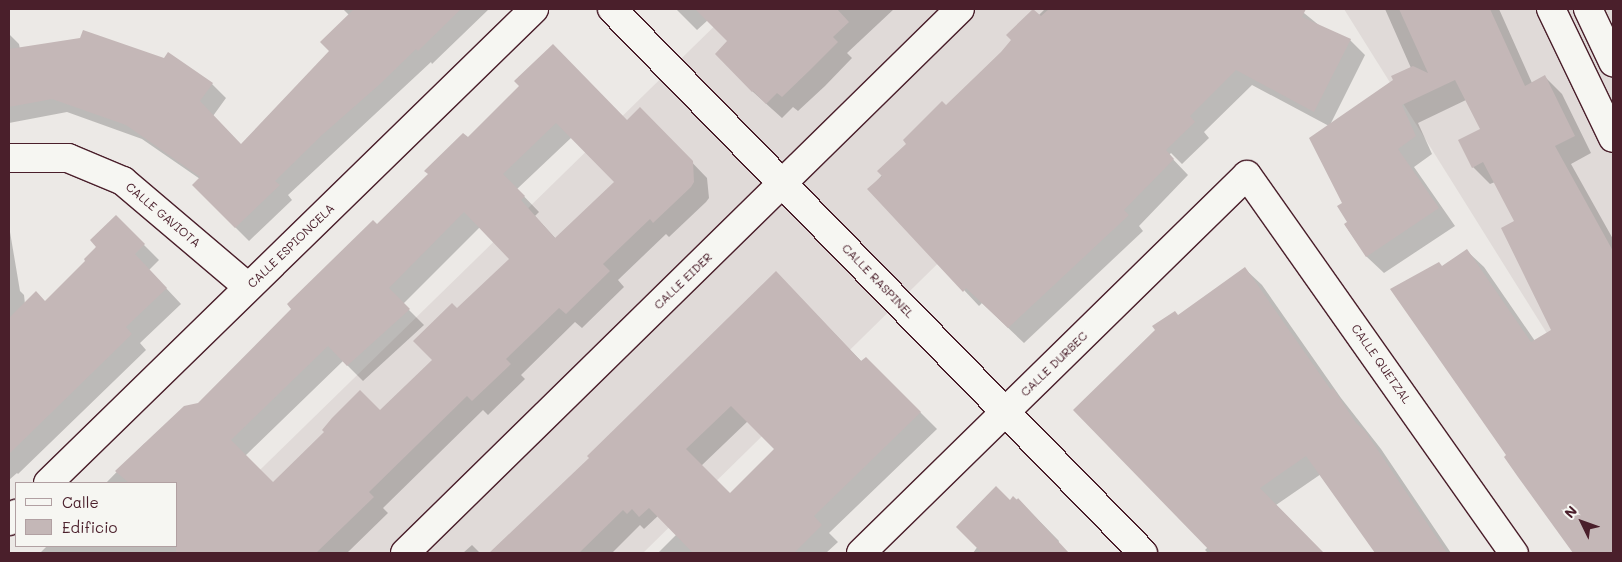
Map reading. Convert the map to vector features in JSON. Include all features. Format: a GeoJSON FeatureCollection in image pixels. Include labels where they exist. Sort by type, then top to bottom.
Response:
{"type":"FeatureCollection","features":[{"type":"Feature","properties":{"kind":"street","name":"CALLE ESPIONCELA"},"geometry":{"type":"LineString","coordinates":[[49,482],[534,9]]}},
{"type":"Feature","properties":{"kind":"street","name":"CALLE RASPINEL"},"geometry":{"type":"LineString","coordinates":[[612,9],[1143,553]]}},
{"type":"Feature","properties":{"kind":"street","name":"CALLE EIDER"},"geometry":{"type":"LineString","coordinates":[[405,553],[960,9]]}},
{"type":"Feature","properties":{"kind":"street"},"geometry":{"type":"LineString","coordinates":[[1551,9],[1613,138]]}},
{"type":"Feature","properties":{"kind":"street"},"geometry":{"type":"LineString","coordinates":[[1588,9],[1613,62]]}},
{"type":"Feature","properties":{"kind":"street","name":"CALLE GAVIOTA"},"geometry":{"type":"LineString","coordinates":[[9,158],[68,158],[123,181],[248,287]]}},
{"type":"Feature","properties":{"kind":"street","name":"CALLE DURBEC"},"geometry":{"type":"LineString","coordinates":[[861,553],[1248,175]]}},
{"type":"Feature","properties":{"kind":"street","name":"CALLE QUETZAL"},"geometry":{"type":"LineString","coordinates":[[1248,175],[1514,553]]}},
{"type":"Feature","properties":{"kind":"shaded area"},"geometry":{"type":"Polygon","coordinates":[[[732,9],[1197,9],[643,553],[175,553],[732,9]]]}},
{"type":"Feature","properties":{"kind":"shaded area"},"geometry":{"type":"Polygon","coordinates":[[[1344,9],[1613,9],[1613,439],[1344,9]]]}},
{"type":"Feature","properties":{"kind":"building"},"geometry":{"type":"Polygon","coordinates":[[[354,9],[461,9],[418,51],[416,49],[380,84],[322,135],[275,181],[280,185],[235,228],[192,185],[200,177],[126,125],[52,99],[9,107],[9,49],[80,38],[83,30],[164,58],[168,52],[213,83],[200,101],[241,144],[329,51],[320,42],[354,9]]]}},
{"type":"Feature","properties":{"kind":"building"},"geometry":{"type":"Polygon","coordinates":[[[695,9],[837,9],[849,22],[833,37],[838,42],[809,71],[782,97],[777,93],[766,104],[715,54],[727,41],[695,9]]]}},
{"type":"Feature","properties":{"kind":"building"},"geometry":{"type":"Polygon","coordinates":[[[1033,9],[1041,16],[1049,9],[1306,9],[1302,17],[1351,39],[1314,112],[1236,70],[1190,116],[1195,122],[1166,150],[1174,159],[1124,210],[1129,215],[1008,328],[966,288],[963,292],[867,189],[882,176],[877,171],[906,144],[903,140],[942,101],[946,105],[1001,52],[1011,40],[1006,35],[1033,9]]]}},
{"type":"Feature","properties":{"kind":"building"},"geometry":{"type":"Polygon","coordinates":[[[1399,9],[1490,9],[1525,86],[1545,75],[1575,136],[1555,146],[1613,251],[1613,553],[1573,553],[1504,457],[1506,455],[1390,289],[1439,262],[1442,266],[1467,249],[1531,342],[1551,330],[1501,228],[1514,221],[1483,162],[1472,168],[1458,140],[1480,129],[1455,80],[1402,105],[1416,136],[1398,149],[1439,208],[1366,257],[1344,224],[1347,222],[1337,206],[1342,203],[1309,138],[1393,80],[1391,76],[1413,66],[1428,73],[1399,9]]]}},
{"type":"Feature","properties":{"kind":"building"},"geometry":{"type":"Polygon","coordinates":[[[553,44],[627,120],[640,107],[693,161],[694,182],[653,223],[650,219],[603,264],[610,271],[566,314],[559,308],[506,359],[511,364],[472,401],[467,396],[369,492],[374,497],[316,553],[176,553],[176,547],[178,547],[178,482],[128,482],[115,471],[184,406],[198,403],[291,309],[287,304],[373,220],[377,224],[428,174],[424,171],[463,133],[468,137],[519,86],[514,81],[553,44]],[[556,123],[503,174],[525,196],[521,200],[555,238],[614,182],[556,123]],[[464,212],[389,288],[410,309],[347,366],[328,346],[231,440],[273,482],[324,432],[322,430],[332,418],[360,390],[380,410],[432,360],[413,341],[452,303],[457,308],[509,259],[464,212]]]}},
{"type":"Feature","properties":{"kind":"building"},"geometry":{"type":"Polygon","coordinates":[[[116,215],[145,244],[135,254],[167,288],[126,327],[132,334],[9,454],[9,318],[36,291],[45,301],[85,261],[84,259],[96,247],[90,240],[116,215]]]}},
{"type":"Feature","properties":{"kind":"building"},"geometry":{"type":"Polygon","coordinates":[[[1245,267],[1331,390],[1333,388],[1356,423],[1365,431],[1447,553],[1375,553],[1306,456],[1260,488],[1324,553],[1212,553],[1073,410],[1155,330],[1152,326],[1175,311],[1178,315],[1245,267]]]}},
{"type":"Feature","properties":{"kind":"building"},"geometry":{"type":"Polygon","coordinates":[[[776,271],[861,361],[866,357],[921,412],[814,516],[822,525],[794,553],[693,553],[649,508],[639,517],[632,509],[627,514],[623,510],[579,553],[489,553],[589,458],[587,456],[776,271]],[[731,406],[686,449],[730,493],[774,449],[731,406]]]}},
{"type":"Feature","properties":{"kind":"building"},"geometry":{"type":"Polygon","coordinates":[[[996,486],[1010,500],[1013,496],[1017,500],[1018,498],[1069,553],[982,553],[956,527],[996,486]]]}}]}
